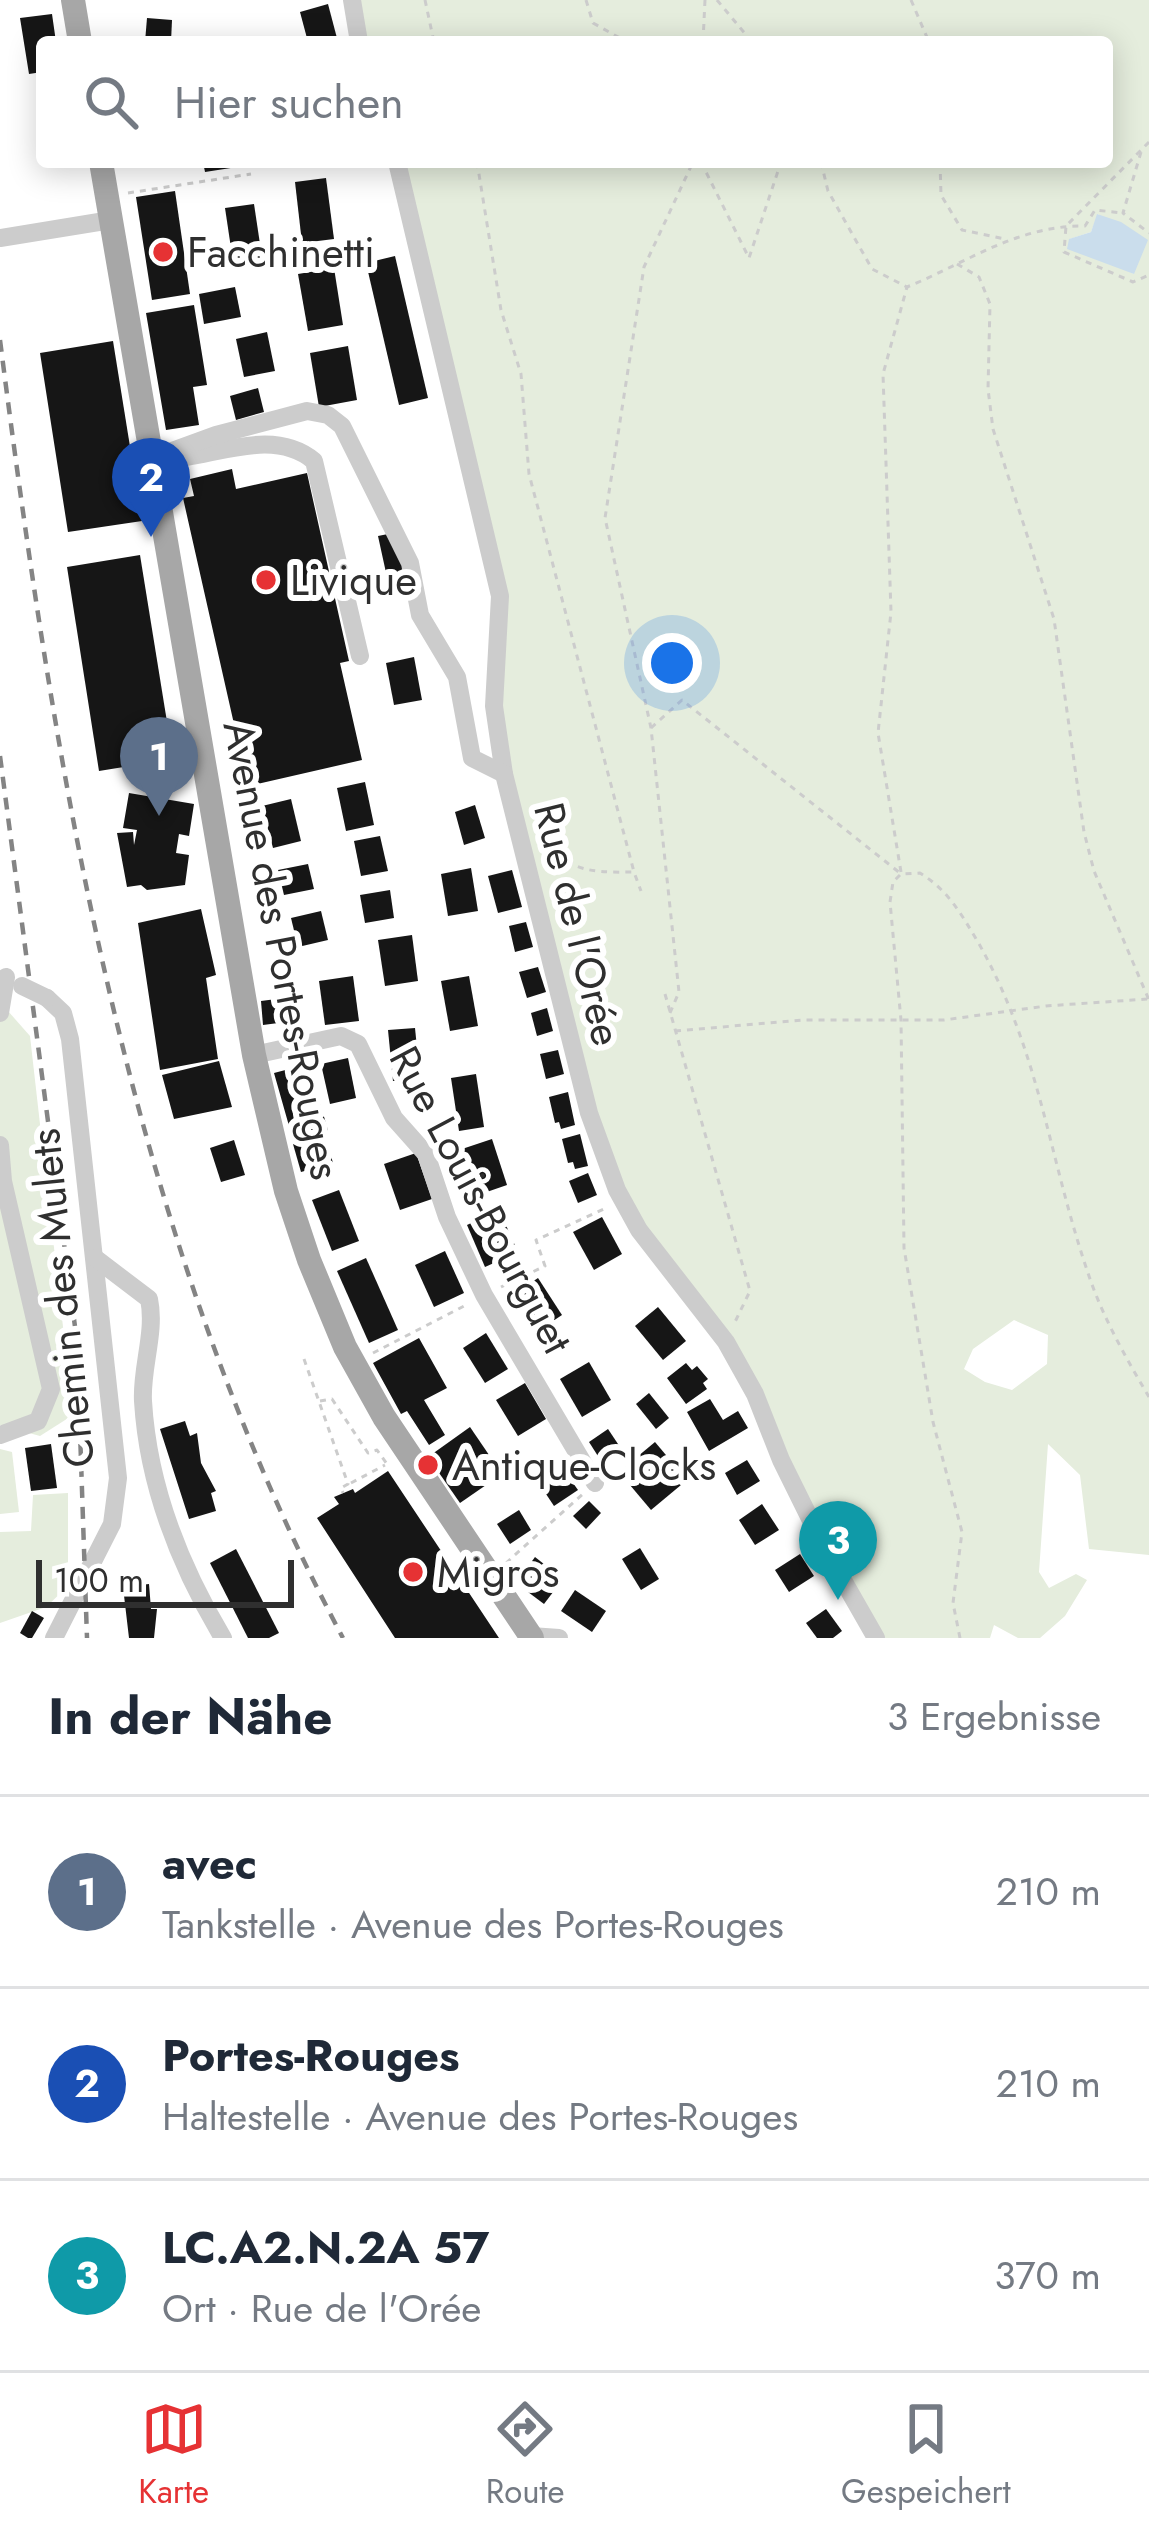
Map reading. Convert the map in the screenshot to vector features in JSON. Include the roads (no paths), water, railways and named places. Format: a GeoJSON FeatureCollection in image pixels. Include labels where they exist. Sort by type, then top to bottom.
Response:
{"type":"FeatureCollection","features":[{"type":"Feature","properties":{"kind":"main road"},"geometry":{"type":"LineString","coordinates":[[73,0],[79,36]]}},
{"type":"Feature","properties":{"kind":"main road","name":"Avenue des Portes-Rouges"},"geometry":{"type":"LineString","coordinates":[[101,168],[101,221],[164,455],[254,1055],[286,1191],[346,1347],[384,1418],[532,1637]]}},
{"type":"Feature","properties":{"kind":"street"},"geometry":{"type":"LineString","coordinates":[[352,0],[358,36]]}},
{"type":"Feature","properties":{"kind":"street","name":"Rue de l'Orée"},"geometry":{"type":"LineString","coordinates":[[399,168],[500,596],[494,706],[504,774],[589,1113],[617,1190],[639,1230],[725,1342],[755,1394],[824,1547],[876,1638]]}},
{"type":"Feature","properties":{"kind":"street"},"geometry":{"type":"LineString","coordinates":[[0,238],[101,221]]}},
{"type":"Feature","properties":{"kind":"street"},"geometry":{"type":"LineString","coordinates":[[164,455],[216,435],[307,411],[328,415],[342,426],[410,563],[421,615],[457,677],[472,758],[504,774]]}},
{"type":"Feature","properties":{"kind":"street"},"geometry":{"type":"LineString","coordinates":[[164,455],[186,458],[271,443],[287,445],[314,461],[360,656]]}},
{"type":"Feature","properties":{"kind":"street"},"geometry":{"type":"LineString","coordinates":[[0,1013],[9,979]]}},
{"type":"Feature","properties":{"kind":"street","name":"Chemin des Mulets"},"geometry":{"type":"LineString","coordinates":[[9,979],[47,998],[63,1012],[70,1039],[118,1493],[104,1543],[54,1638]]}},
{"type":"Feature","properties":{"kind":"street","name":"Rue Louis-Bourguet"},"geometry":{"type":"LineString","coordinates":[[254,1055],[341,1036],[358,1044],[394,1118],[426,1154],[447,1217],[484,1295],[595,1483]]}},
{"type":"Feature","properties":{"kind":"street"},"geometry":{"type":"LineString","coordinates":[[0,1145],[3,1181],[51,1389],[38,1421],[0,1435]]}},
{"type":"Feature","properties":{"kind":"street"},"geometry":{"type":"LineString","coordinates":[[94,1258],[146,1294],[151,1305],[143,1401],[155,1476],[184,1566],[223,1638]]}},
{"type":"Feature","properties":{"kind":"street"},"geometry":{"type":"LineString","coordinates":[[99,1297],[130,1285]]}},
{"type":"Feature","properties":{"kind":"street"},"geometry":{"type":"LineString","coordinates":[[532,1637],[559,1638]]}},
{"type":"Feature","properties":{"kind":"water"},"geometry":{"type":"Polygon","coordinates":[[[1097,214],[1121,222],[1148,240],[1134,274],[1067,249],[1069,239],[1091,232],[1097,214]]]}},
{"type":"Feature","properties":{"kind":"railway"},"geometry":{"type":"LineString","coordinates":[[0,340],[22,507],[77,841],[155,1168],[207,1329],[269,1485],[343,1638]]}},
{"type":"Feature","properties":{"kind":"railway"},"geometry":{"type":"LineString","coordinates":[[0,756],[77,1342],[87,1638]]}},
{"type":"Feature","properties":{"kind":"place","name":"Facchinetti"},"geometry":{"type":"Point","coordinates":[163,252]}},
{"type":"Feature","properties":{"kind":"place","name":"Portes-Rouges"},"geometry":{"type":"Point","coordinates":[151,537]}},
{"type":"Feature","properties":{"kind":"place","name":"Livique"},"geometry":{"type":"Point","coordinates":[266,580]}},
{"type":"Feature","properties":{"kind":"place","name":"avec"},"geometry":{"type":"Point","coordinates":[159,816]}},
{"type":"Feature","properties":{"kind":"place","name":"Antique-Clocks"},"geometry":{"type":"Point","coordinates":[428,1465]}},
{"type":"Feature","properties":{"kind":"place","name":"Migros"},"geometry":{"type":"Point","coordinates":[413,1572]}},
{"type":"Feature","properties":{"kind":"place","name":"LC.A2.N.2A 57"},"geometry":{"type":"Point","coordinates":[838,1600]}}]}
